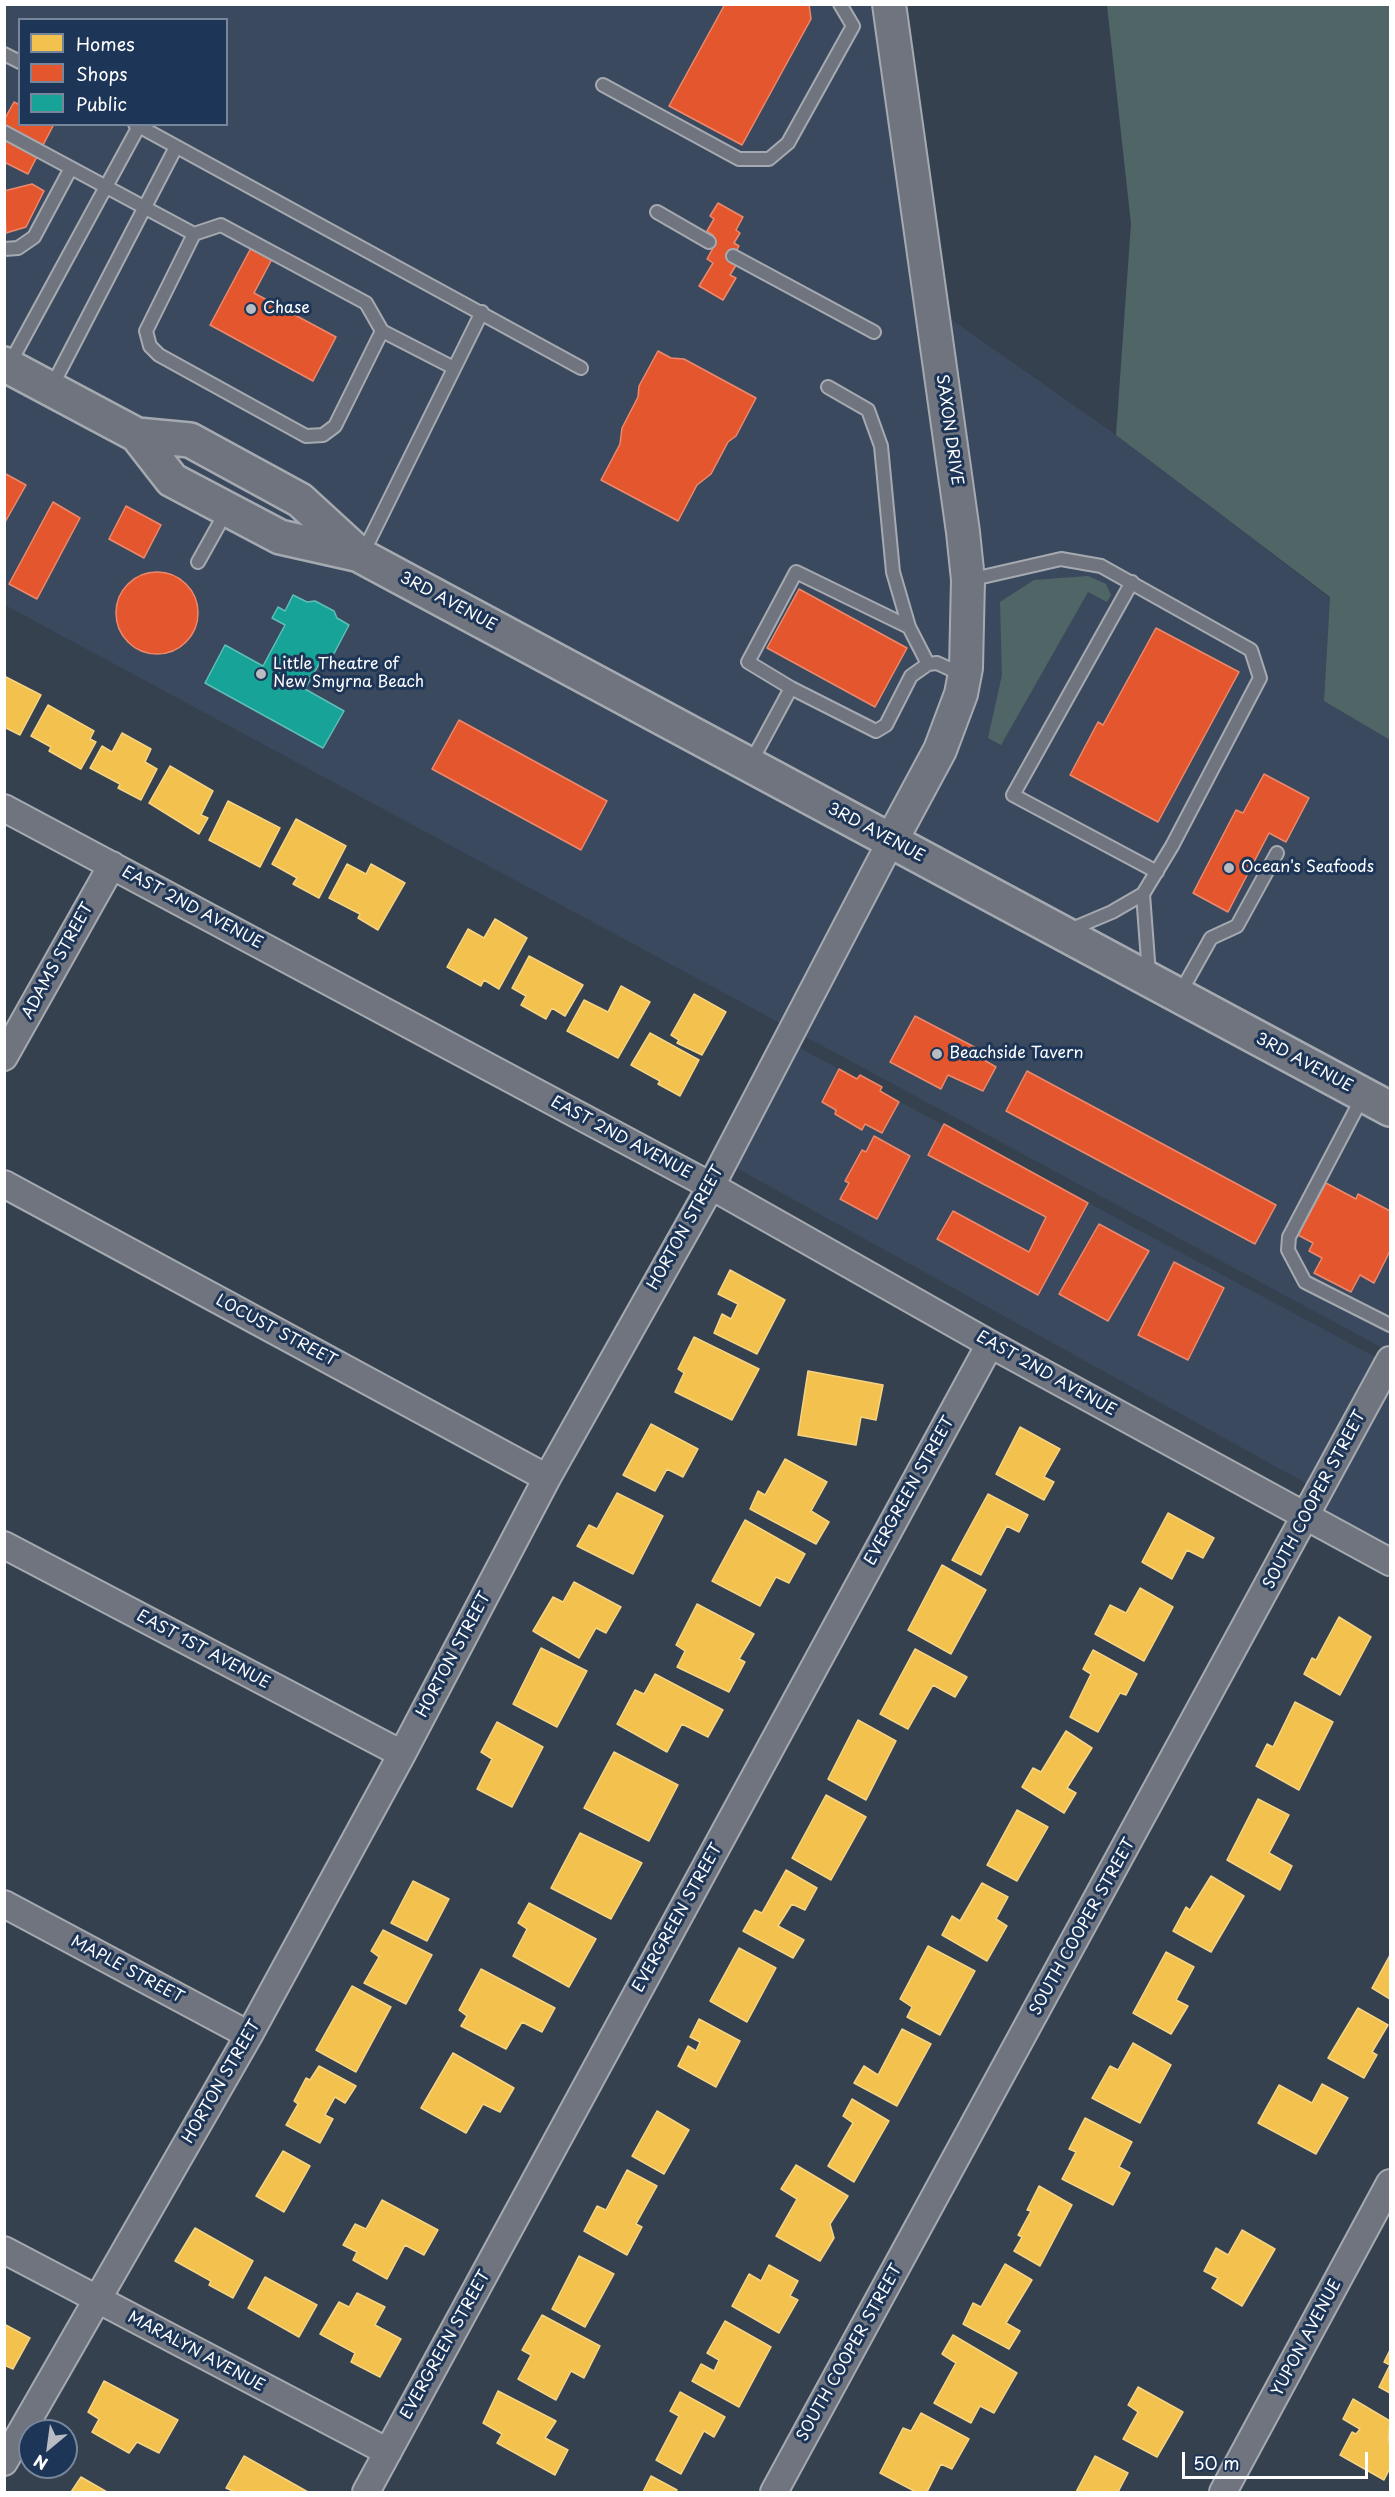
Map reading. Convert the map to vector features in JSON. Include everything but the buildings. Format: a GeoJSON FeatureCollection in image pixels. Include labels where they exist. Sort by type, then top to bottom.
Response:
{"type":"FeatureCollection","features":[{"type":"Feature","properties":{"kind":"main road","name":"3RD AVENUE"},"geometry":{"type":"LineString","coordinates":[[6,365],[136,435],[190,440],[300,500],[361,556],[1377,1102]]}},
{"type":"Feature","properties":{"kind":"main road","name":"3RD AVENUE"},"geometry":{"type":"LineString","coordinates":[[136,435],[172,480],[280,537],[361,556]]}},
{"type":"Feature","properties":{"kind":"street","name":"SAXON DRIVE"},"geometry":{"type":"LineString","coordinates":[[889,4],[968,580],[964,676],[953,720],[940,750],[891,841]]}},
{"type":"Feature","properties":{"kind":"street","name":"EAST 2ND AVENUE"},"geometry":{"type":"LineString","coordinates":[[4,808],[711,1186],[990,1344],[1390,1562]]}},
{"type":"Feature","properties":{"kind":"street","name":"HORTON STREET"},"geometry":{"type":"LineString","coordinates":[[4,2462],[249,2035],[402,1754],[547,1478],[711,1186],[891,841]]}},
{"type":"Feature","properties":{"kind":"street","name":"ADAMS STREET"},"geometry":{"type":"LineString","coordinates":[[4,1057],[112,865]]}},
{"type":"Feature","properties":{"kind":"street","name":"LOCUST STREET"},"geometry":{"type":"LineString","coordinates":[[4,1185],[547,1478]]}},
{"type":"Feature","properties":{"kind":"street","name":"EVERGREEN STREET"},"geometry":{"type":"LineString","coordinates":[[366,2493],[990,1344]]}},
{"type":"Feature","properties":{"kind":"street","name":"SOUTH COOPER STREET"},"geometry":{"type":"LineString","coordinates":[[774,2493],[1389,1368]]}},
{"type":"Feature","properties":{"kind":"street","name":"EAST 1ST AVENUE"},"geometry":{"type":"LineString","coordinates":[[4,1545],[402,1754]]}},
{"type":"Feature","properties":{"kind":"street","name":"MAPLE STREET"},"geometry":{"type":"LineString","coordinates":[[4,1904],[249,2035]]}},
{"type":"Feature","properties":{"kind":"street","name":"YUPON AVENUE"},"geometry":{"type":"LineString","coordinates":[[1223,2493],[1390,2183]]}},
{"type":"Feature","properties":{"kind":"street","name":"MARALYN AVENUE"},"geometry":{"type":"LineString","coordinates":[[4,2250],[388,2452]]}},
{"type":"Feature","properties":{"kind":"lane"},"geometry":{"type":"LineString","coordinates":[[603,85],[740,159],[769,159],[788,143],[853,26],[840,4]]}},
{"type":"Feature","properties":{"kind":"lane"},"geometry":{"type":"LineString","coordinates":[[4,54],[18,61]]}},
{"type":"Feature","properties":{"kind":"lane"},"geometry":{"type":"LineString","coordinates":[[6,365],[105,188],[136,126]]}},
{"type":"Feature","properties":{"kind":"lane"},"geometry":{"type":"LineString","coordinates":[[139,126],[581,368]]}},
{"type":"Feature","properties":{"kind":"lane"},"geometry":{"type":"LineString","coordinates":[[4,132],[194,234]]}},
{"type":"Feature","properties":{"kind":"lane"},"geometry":{"type":"LineString","coordinates":[[50,389],[176,147]]}},
{"type":"Feature","properties":{"kind":"lane"},"geometry":{"type":"LineString","coordinates":[[4,249],[18,248],[34,237],[71,168]]}},
{"type":"Feature","properties":{"kind":"lane"},"geometry":{"type":"LineString","coordinates":[[657,212],[709,242]]}},
{"type":"Feature","properties":{"kind":"lane"},"geometry":{"type":"LineString","coordinates":[[382,331],[335,426],[323,435],[306,436],[159,355],[150,346],[146,331],[194,234],[221,225],[366,303],[382,331],[454,368]]}},
{"type":"Feature","properties":{"kind":"lane"},"geometry":{"type":"LineString","coordinates":[[734,256],[874,332]]}},
{"type":"Feature","properties":{"kind":"lane"},"geometry":{"type":"LineString","coordinates":[[361,556],[482,312]]}},
{"type":"Feature","properties":{"kind":"lane"},"geometry":{"type":"LineString","coordinates":[[828,387],[868,410],[881,446],[893,572],[909,627],[928,664]]}},
{"type":"Feature","properties":{"kind":"lane"},"geometry":{"type":"LineString","coordinates":[[198,562],[227,509]]}},
{"type":"Feature","properties":{"kind":"lane"},"geometry":{"type":"LineString","coordinates":[[968,580],[1061,559],[1101,566],[1251,650],[1260,678],[1157,872],[1143,894],[1113,912],[1063,933]]}},
{"type":"Feature","properties":{"kind":"lane"},"geometry":{"type":"LineString","coordinates":[[909,627],[796,572],[748,662],[791,688],[876,732],[886,725],[911,676],[928,664],[937,663],[964,676]]}},
{"type":"Feature","properties":{"kind":"lane"},"geometry":{"type":"LineString","coordinates":[[1132,582],[1013,795],[1157,872]]}},
{"type":"Feature","properties":{"kind":"lane"},"geometry":{"type":"LineString","coordinates":[[750,765],[791,688]]}},
{"type":"Feature","properties":{"kind":"lane"},"geometry":{"type":"LineString","coordinates":[[1179,996],[1211,938],[1237,926],[1277,853]]}},
{"type":"Feature","properties":{"kind":"lane"},"geometry":{"type":"LineString","coordinates":[[1143,894],[1149,978]]}},
{"type":"Feature","properties":{"kind":"lane"},"geometry":{"type":"LineString","coordinates":[[1377,1102],[1289,1237],[1288,1250],[1305,1282],[1390,1325]]}},
{"type":"Feature","properties":{"kind":"shaded area"},"geometry":{"type":"Polygon","coordinates":[[[4,5],[889,5],[932,306],[1116,435],[1330,598],[1324,701],[1390,740],[1390,1352],[5,605],[4,5]]]}},
{"type":"Feature","properties":{"kind":"shaded area"},"geometry":{"type":"Polygon","coordinates":[[[796,1046],[1379,1359],[1311,1486],[733,1166],[796,1046]]]}},
{"type":"Feature","properties":{"kind":"shaded area"},"geometry":{"type":"Polygon","coordinates":[[[1390,1360],[1390,1562],[1306,1517],[1390,1360]]]}},
{"type":"Feature","properties":{"kind":"green space"},"geometry":{"type":"Polygon","coordinates":[[[1107,5],[1390,5],[1390,740],[1324,701],[1330,597],[1116,435],[1131,224],[1107,5]]]}},
{"type":"Feature","properties":{"kind":"green space"},"geometry":{"type":"Polygon","coordinates":[[[1088,576],[1106,584],[1111,595],[1107,602],[1088,592],[1001,745],[988,738],[1002,675],[1000,602],[1034,580],[1088,576]]]}},
{"type":"Feature","properties":{"kind":"place","name":"Chase"},"geometry":{"type":"Point","coordinates":[251,309]}},
{"type":"Feature","properties":{"kind":"place","name":"Little Theatre of New Smyrna Beach"},"geometry":{"type":"Point","coordinates":[261,674]}},
{"type":"Feature","properties":{"kind":"place","name":"Ocean's Seafoods"},"geometry":{"type":"Point","coordinates":[1229,868]}},
{"type":"Feature","properties":{"kind":"place","name":"Beachside Tavern"},"geometry":{"type":"Point","coordinates":[937,1054]}}]}
